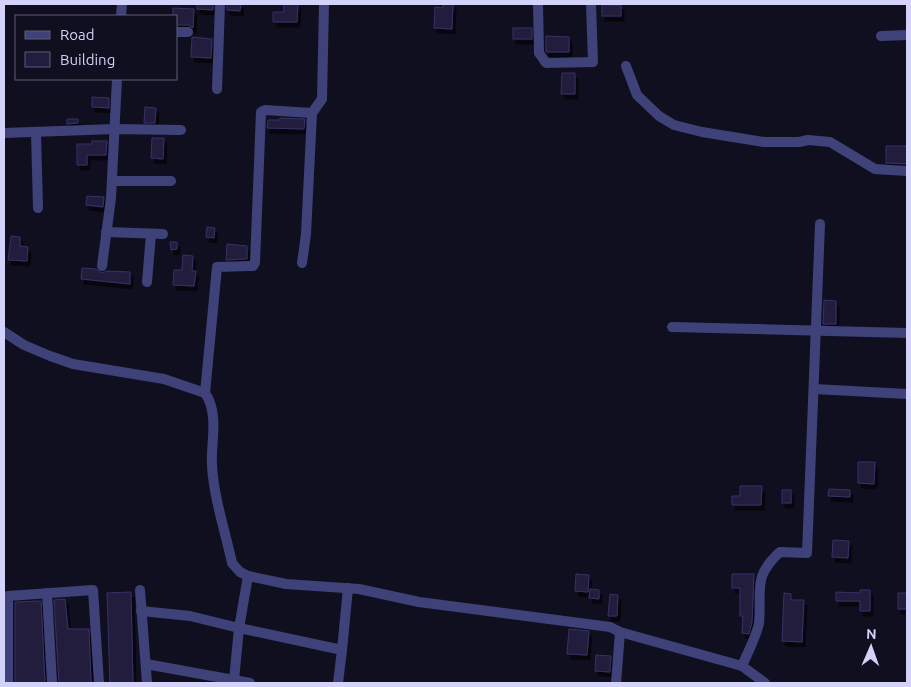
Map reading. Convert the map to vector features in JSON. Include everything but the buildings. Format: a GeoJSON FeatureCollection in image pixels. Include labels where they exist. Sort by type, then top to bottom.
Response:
{"type":"FeatureCollection","features":[{"type":"Feature","properties":{"kind":"street"},"geometry":{"type":"LineString","coordinates":[[217,89],[220,4]]}},
{"type":"Feature","properties":{"kind":"street"},"geometry":{"type":"LineString","coordinates":[[302,263],[306,234],[312,113],[322,99],[324,4]]}},
{"type":"Feature","properties":{"kind":"street"},"geometry":{"type":"LineString","coordinates":[[538,4],[539,53],[546,63],[593,62],[591,4]]}},
{"type":"Feature","properties":{"kind":"street"},"geometry":{"type":"LineString","coordinates":[[178,32],[188,32]]}},
{"type":"Feature","properties":{"kind":"street"},"geometry":{"type":"LineString","coordinates":[[881,36],[907,35]]}},
{"type":"Feature","properties":{"kind":"street"},"geometry":{"type":"LineString","coordinates":[[626,66],[637,95],[659,116],[674,125],[702,132],[764,142],[799,142],[808,140],[830,142],[875,169],[907,171]]}},
{"type":"Feature","properties":{"kind":"street"},"geometry":{"type":"LineString","coordinates":[[102,266],[112,181],[117,80]]}},
{"type":"Feature","properties":{"kind":"street"},"geometry":{"type":"LineString","coordinates":[[312,113],[265,110],[261,112],[255,263],[253,266],[217,267],[205,393],[210,404],[214,427],[213,477],[232,564],[240,572],[248,576],[286,584],[359,589],[419,602],[610,627],[620,632],[742,666],[765,683]]}},
{"type":"Feature","properties":{"kind":"street"},"geometry":{"type":"LineString","coordinates":[[4,133],[181,130]]}},
{"type":"Feature","properties":{"kind":"street"},"geometry":{"type":"LineString","coordinates":[[36,133],[38,208]]}},
{"type":"Feature","properties":{"kind":"street"},"geometry":{"type":"LineString","coordinates":[[112,181],[171,181]]}},
{"type":"Feature","properties":{"kind":"street"},"geometry":{"type":"LineString","coordinates":[[742,666],[758,624],[759,582],[771,560],[780,552],[808,553],[820,224]]}},
{"type":"Feature","properties":{"kind":"street"},"geometry":{"type":"LineString","coordinates":[[106,232],[163,234]]}},
{"type":"Feature","properties":{"kind":"street"},"geometry":{"type":"LineString","coordinates":[[147,282],[151,234]]}},
{"type":"Feature","properties":{"kind":"street"},"geometry":{"type":"LineString","coordinates":[[672,327],[907,333]]}},
{"type":"Feature","properties":{"kind":"street"},"geometry":{"type":"LineString","coordinates":[[4,332],[24,345],[73,364],[164,380],[205,393]]}},
{"type":"Feature","properties":{"kind":"street"},"geometry":{"type":"LineString","coordinates":[[814,389],[907,394]]}},
{"type":"Feature","properties":{"kind":"street"},"geometry":{"type":"LineString","coordinates":[[234,680],[239,628],[248,576]]}},
{"type":"Feature","properties":{"kind":"street"},"geometry":{"type":"LineString","coordinates":[[338,683],[348,588]]}},
{"type":"Feature","properties":{"kind":"street"},"geometry":{"type":"LineString","coordinates":[[8,683],[7,598],[10,595],[93,590],[99,683]]}},
{"type":"Feature","properties":{"kind":"street"},"geometry":{"type":"LineString","coordinates":[[140,590],[147,683]]}},
{"type":"Feature","properties":{"kind":"street"},"geometry":{"type":"LineString","coordinates":[[47,593],[52,683]]}},
{"type":"Feature","properties":{"kind":"street"},"geometry":{"type":"LineString","coordinates":[[141,610],[190,616],[342,650]]}},
{"type":"Feature","properties":{"kind":"street"},"geometry":{"type":"LineString","coordinates":[[616,683],[620,632]]}},
{"type":"Feature","properties":{"kind":"street"},"geometry":{"type":"LineString","coordinates":[[146,664],[250,683]]}}]}
